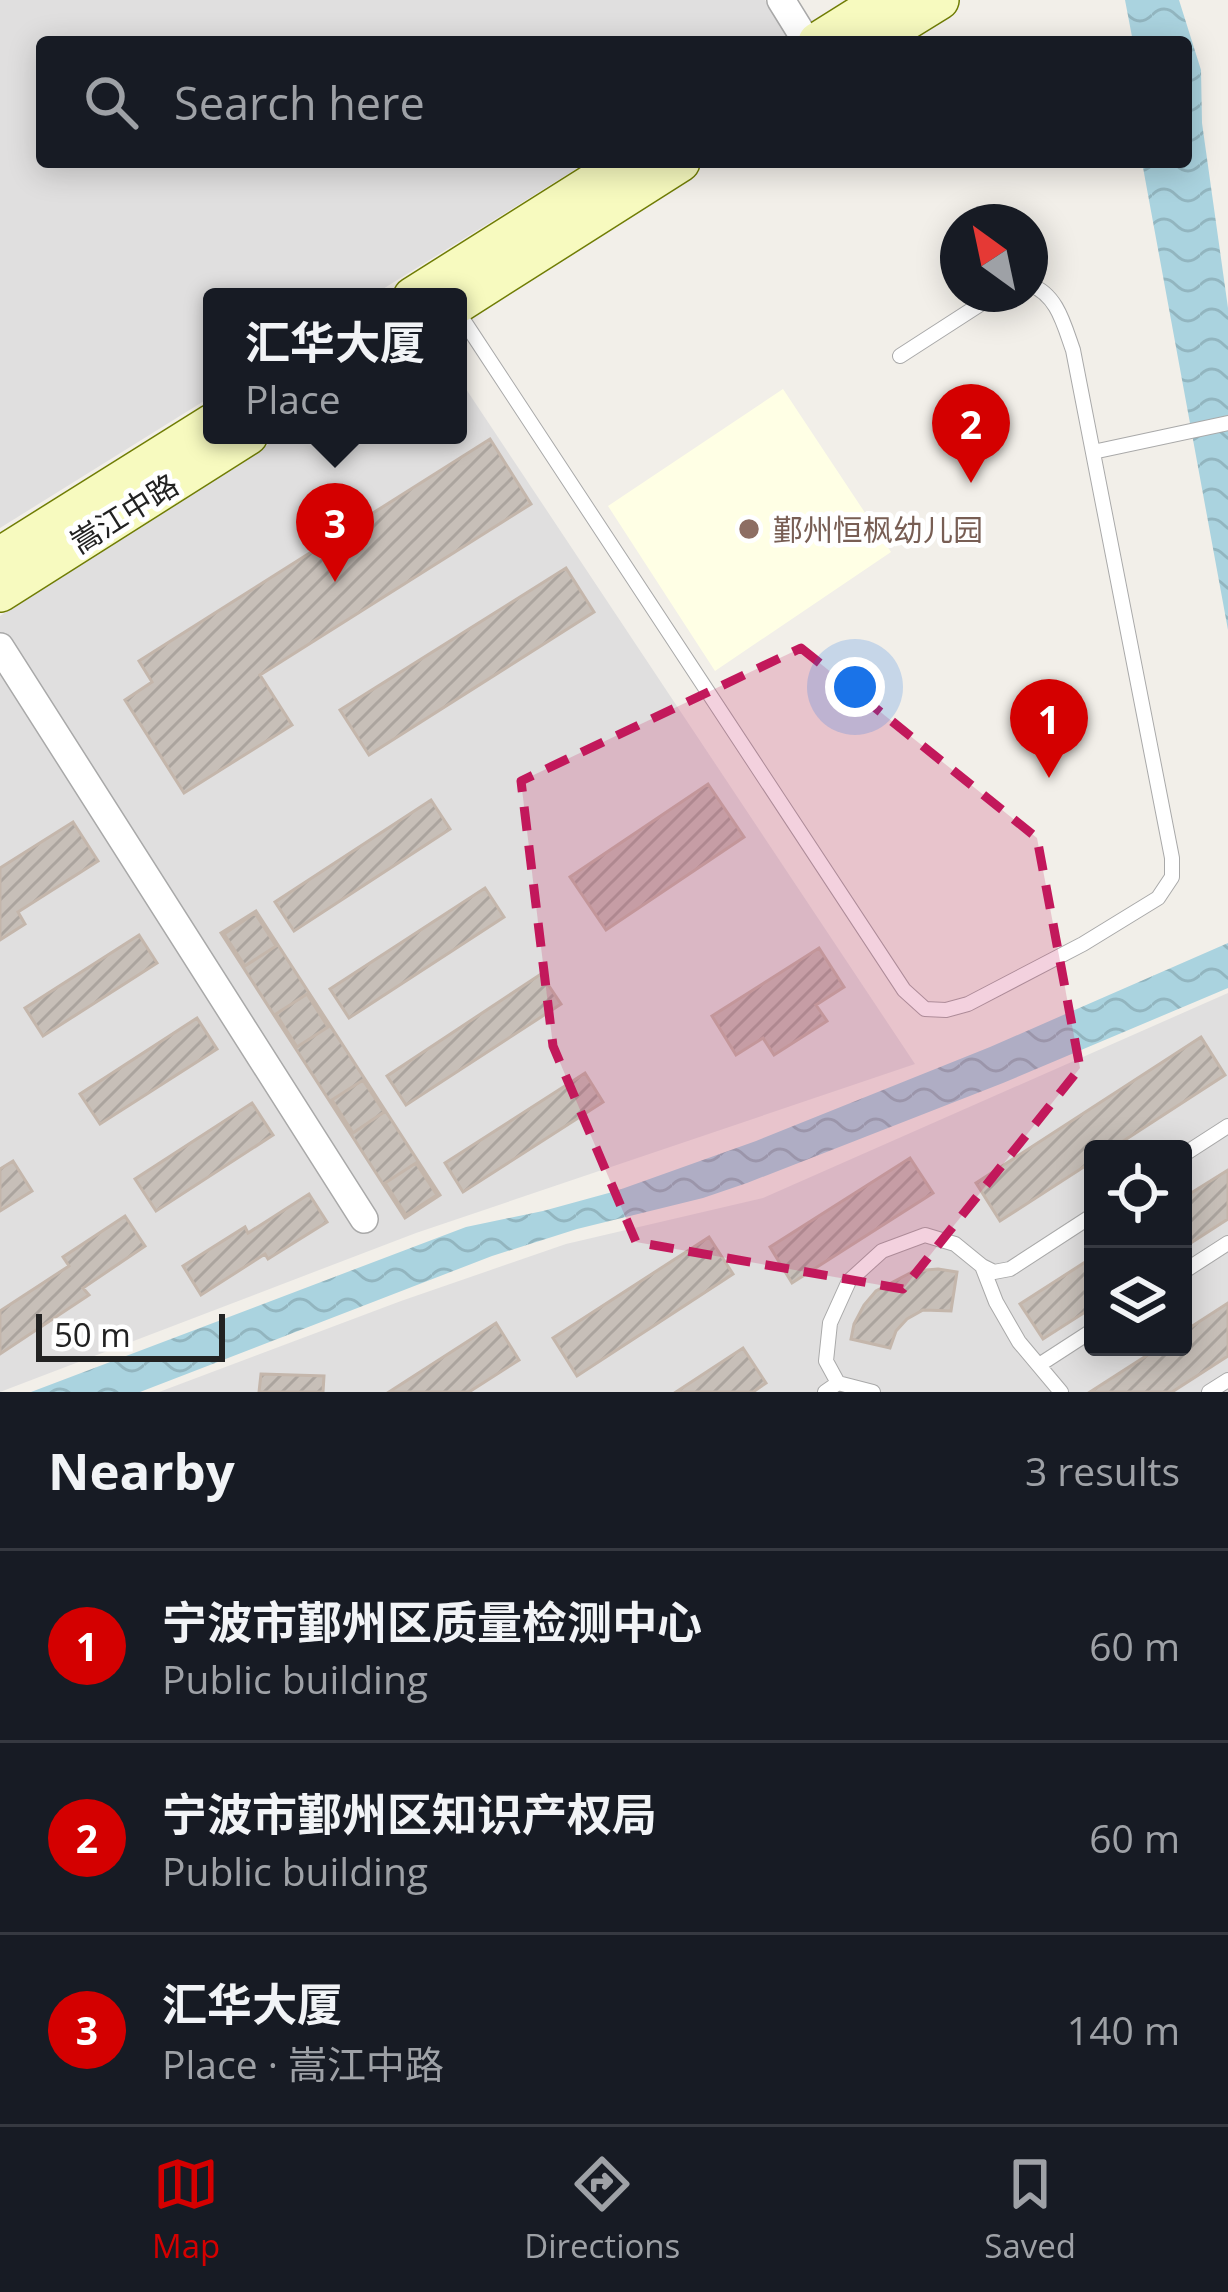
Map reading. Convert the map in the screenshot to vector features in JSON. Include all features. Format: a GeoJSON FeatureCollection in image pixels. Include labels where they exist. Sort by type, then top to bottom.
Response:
{"type":"FeatureCollection","features":[{"type":"Feature","properties":{"kind":"main road"},"geometry":{"type":"LineString","coordinates":[[827,36],[884,0]]}},
{"type":"Feature","properties":{"kind":"main road"},"geometry":{"type":"LineString","coordinates":[[881,36],[939,0]]}},
{"type":"Feature","properties":{"kind":"main road"},"geometry":{"type":"LineString","coordinates":[[427,288],[617,168]]}},
{"type":"Feature","properties":{"kind":"main road"},"geometry":{"type":"LineString","coordinates":[[467,297],[671,168]]}},
{"type":"Feature","properties":{"kind":"main road","name":"嵩江中路"},"geometry":{"type":"LineString","coordinates":[[0,557],[203,430]]}},
{"type":"Feature","properties":{"kind":"main road","name":"嵩江中路"},"geometry":{"type":"LineString","coordinates":[[0,592],[234,444]]}},
{"type":"Feature","properties":{"kind":"street"},"geometry":{"type":"LineString","coordinates":[[781,0],[803,36]]}},
{"type":"Feature","properties":{"kind":"street"},"geometry":{"type":"LineString","coordinates":[[0,647],[364,1219]]}},
{"type":"Feature","properties":{"kind":"lane"},"geometry":{"type":"LineString","coordinates":[[467,326],[904,990],[925,1009],[946,1010],[968,1004],[1083,944],[1158,898],[1172,877],[1073,350],[1048,296]]}},
{"type":"Feature","properties":{"kind":"lane"},"geometry":{"type":"LineString","coordinates":[[900,356],[968,312]]}},
{"type":"Feature","properties":{"kind":"lane"},"geometry":{"type":"LineString","coordinates":[[1093,452],[1228,423]]}},
{"type":"Feature","properties":{"kind":"lane"},"geometry":{"type":"LineString","coordinates":[[1192,1149],[1228,1126]]}},
{"type":"Feature","properties":{"kind":"lane"},"geometry":{"type":"LineString","coordinates":[[873,1392],[832,1388],[826,1361],[830,1323],[849,1281],[882,1251],[925,1235],[955,1244],[994,1272],[1010,1269],[1084,1221]]}},
{"type":"Feature","properties":{"kind":"lane"},"geometry":{"type":"LineString","coordinates":[[1192,1266],[1228,1243]]}},
{"type":"Feature","properties":{"kind":"lane"},"geometry":{"type":"LineString","coordinates":[[982,1266],[1019,1342],[1061,1392]]}},
{"type":"Feature","properties":{"kind":"lane"},"geometry":{"type":"LineString","coordinates":[[1040,1365],[1084,1336]]}},
{"type":"Feature","properties":{"kind":"lane"},"geometry":{"type":"LineString","coordinates":[[1209,1392],[1228,1380]]}},
{"type":"Feature","properties":{"kind":"highlighted area"},"geometry":{"type":"Polygon","coordinates":[[[801,648],[1037,838],[1080,1068],[903,1289],[636,1242],[553,1046],[521,781],[801,648]]]}},
{"type":"Feature","properties":{"kind":"shaded area"},"geometry":{"type":"Polygon","coordinates":[[[0,0],[765,0],[787,36],[36,36],[36,168],[577,168],[384,288],[203,288],[203,402],[0,528],[0,0]]]}},
{"type":"Feature","properties":{"kind":"shaded area","name":"鄞州恒枫幼儿园"},"geometry":{"type":"Polygon","coordinates":[[[783,389],[891,552],[715,671],[608,506],[783,389]]]}},
{"type":"Feature","properties":{"kind":"shaded area"},"geometry":{"type":"Polygon","coordinates":[[[467,391],[915,1064],[416,1233],[0,1392],[0,616],[269,444],[467,444],[467,391]]]}},
{"type":"Feature","properties":{"kind":"shaded area"},"geometry":{"type":"Polygon","coordinates":[[[1228,993],[1228,1392],[159,1392],[566,1244],[763,1198],[1228,993]]]}},
{"type":"Feature","properties":{"kind":"water"},"geometry":{"type":"Polygon","coordinates":[[[1125,0],[1179,0],[1190,36],[1132,36],[1125,0]]]}},
{"type":"Feature","properties":{"kind":"water"},"geometry":{"type":"Polygon","coordinates":[[[1192,41],[1201,70],[1202,123],[1228,308],[1228,630],[1143,168],[1192,168],[1192,41]]]}},
{"type":"Feature","properties":{"kind":"water"},"geometry":{"type":"Polygon","coordinates":[[[1228,943],[1228,988],[747,1183],[492,1256],[140,1392],[31,1392],[466,1227],[616,1191],[756,1141],[990,1047],[1228,943]]]}},
{"type":"Feature","properties":{"kind":"building"},"geometry":{"type":"Polygon","coordinates":[[[490,439],[531,504],[260,675],[292,725],[184,793],[125,700],[152,682],[139,661],[490,439]]]}},
{"type":"Feature","properties":{"kind":"building"},"geometry":{"type":"Polygon","coordinates":[[[566,568],[594,612],[369,755],[340,710],[566,568]]]}},
{"type":"Feature","properties":{"kind":"building"},"geometry":{"type":"Polygon","coordinates":[[[708,784],[744,837],[606,930],[570,877],[708,784]]]}},
{"type":"Feature","properties":{"kind":"building"},"geometry":{"type":"Polygon","coordinates":[[[431,800],[450,829],[294,931],[275,902],[431,800]]]}},
{"type":"Feature","properties":{"kind":"building"},"geometry":{"type":"Polygon","coordinates":[[[73,822],[98,861],[18,912],[25,924],[0,940],[0,868],[73,822]]]}},
{"type":"Feature","properties":{"kind":"building"},"geometry":{"type":"Polygon","coordinates":[[[485,888],[504,917],[349,1018],[330,989],[485,888]]]}},
{"type":"Feature","properties":{"kind":"building"},"geometry":{"type":"Polygon","coordinates":[[[256,911],[440,1195],[405,1218],[221,933],[256,911]]]}},
{"type":"Feature","properties":{"kind":"building"},"geometry":{"type":"Polygon","coordinates":[[[255,913],[276,946],[245,966],[224,934],[255,913]]]}},
{"type":"Feature","properties":{"kind":"building"},"geometry":{"type":"Polygon","coordinates":[[[139,935],[157,963],[43,1036],[25,1008],[139,935]]]}},
{"type":"Feature","properties":{"kind":"building"},"geometry":{"type":"Polygon","coordinates":[[[819,948],[844,987],[816,1005],[827,1021],[774,1055],[763,1038],[736,1055],[712,1016],[819,948]]]}},
{"type":"Feature","properties":{"kind":"building"},"geometry":{"type":"Polygon","coordinates":[[[541,974],[561,1004],[406,1105],[387,1076],[541,974]]]}},
{"type":"Feature","properties":{"kind":"building"},"geometry":{"type":"Polygon","coordinates":[[[307,994],[328,1027],[297,1047],[276,1014],[307,994]]]}},
{"type":"Feature","properties":{"kind":"building"},"geometry":{"type":"Polygon","coordinates":[[[197,1018],[217,1049],[100,1124],[80,1094],[197,1018]]]}},
{"type":"Feature","properties":{"kind":"building"},"geometry":{"type":"Polygon","coordinates":[[[1201,1037],[1225,1075],[1125,1140],[1084,1140],[1084,1167],[1000,1221],[976,1183],[1201,1037]]]}},
{"type":"Feature","properties":{"kind":"building"},"geometry":{"type":"Polygon","coordinates":[[[585,1073],[603,1102],[463,1192],[445,1163],[585,1073]]]}},
{"type":"Feature","properties":{"kind":"building"},"geometry":{"type":"Polygon","coordinates":[[[363,1080],[384,1112],[353,1133],[332,1100],[363,1080]]]}},
{"type":"Feature","properties":{"kind":"building"},"geometry":{"type":"Polygon","coordinates":[[[252,1103],[273,1135],[156,1211],[135,1179],[252,1103]]]}},
{"type":"Feature","properties":{"kind":"building"},"geometry":{"type":"Polygon","coordinates":[[[910,1158],[933,1193],[792,1283],[770,1247],[910,1158]]]}},
{"type":"Feature","properties":{"kind":"building"},"geometry":{"type":"Polygon","coordinates":[[[13,1161],[32,1191],[0,1211],[0,1169],[13,1161]]]}},
{"type":"Feature","properties":{"kind":"building"},"geometry":{"type":"Polygon","coordinates":[[[416,1163],[437,1195],[406,1215],[385,1183],[416,1163]]]}},
{"type":"Feature","properties":{"kind":"building"},"geometry":{"type":"Polygon","coordinates":[[[1228,1170],[1228,1219],[1192,1242],[1192,1192],[1228,1170]]]}},
{"type":"Feature","properties":{"kind":"building"},"geometry":{"type":"Polygon","coordinates":[[[309,1194],[327,1222],[201,1295],[183,1266],[309,1194]]]}},
{"type":"Feature","properties":{"kind":"building"},"geometry":{"type":"Polygon","coordinates":[[[125,1216],[145,1246],[83,1288],[89,1295],[0,1354],[0,1311],[69,1266],[63,1257],[125,1216]]]}},
{"type":"Feature","properties":{"kind":"building"},"geometry":{"type":"Polygon","coordinates":[[[709,1237],[733,1274],[577,1376],[553,1338],[709,1237]]]}},
{"type":"Feature","properties":{"kind":"building"},"geometry":{"type":"Polygon","coordinates":[[[1084,1263],[1084,1313],[1043,1339],[1020,1304],[1084,1263]]]}},
{"type":"Feature","properties":{"kind":"building"},"geometry":{"type":"Polygon","coordinates":[[[914,1271],[957,1272],[951,1311],[923,1310],[907,1319],[890,1348],[851,1339],[854,1324],[876,1291],[914,1271]]]}},
{"type":"Feature","properties":{"kind":"building"},"geometry":{"type":"Polygon","coordinates":[[[1228,1303],[1228,1356],[1172,1392],[1090,1392],[1146,1356],[1192,1356],[1192,1326],[1228,1303]]]}},
{"type":"Feature","properties":{"kind":"building"},"geometry":{"type":"Polygon","coordinates":[[[496,1323],[519,1360],[469,1392],[389,1392],[496,1323]]]}},
{"type":"Feature","properties":{"kind":"building"},"geometry":{"type":"Polygon","coordinates":[[[743,1348],[766,1383],[753,1392],[676,1392],[743,1348]]]}},
{"type":"Feature","properties":{"kind":"building"},"geometry":{"type":"Polygon","coordinates":[[[261,1374],[324,1376],[323,1392],[259,1392],[261,1374]]]}},
{"type":"Feature","properties":{"kind":"place","name":"宁波市鄞州区知识产权局"},"geometry":{"type":"Point","coordinates":[971,483]}},
{"type":"Feature","properties":{"kind":"place","name":"鄞州恒枫幼儿园"},"geometry":{"type":"Point","coordinates":[749,529]}},
{"type":"Feature","properties":{"kind":"place","name":"汇华大厦"},"geometry":{"type":"Point","coordinates":[335,582]}},
{"type":"Feature","properties":{"kind":"place","name":"宁波市鄞州区质量检测中心"},"geometry":{"type":"Point","coordinates":[1049,778]}}]}
